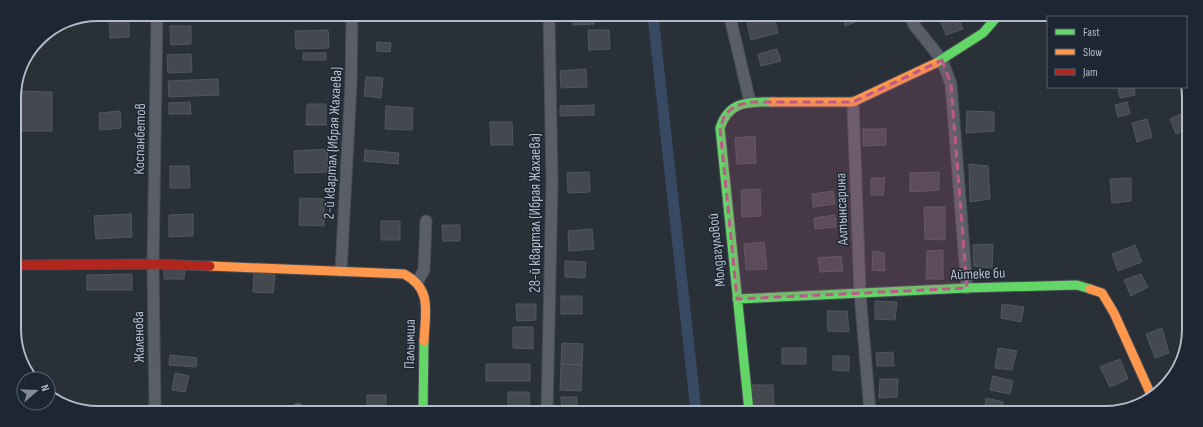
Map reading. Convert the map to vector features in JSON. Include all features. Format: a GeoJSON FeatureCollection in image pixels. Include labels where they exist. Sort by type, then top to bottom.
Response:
{"type":"FeatureCollection","features":[{"type":"Feature","properties":{"kind":"street","name":"Коспанбетов"},"geometry":{"type":"LineString","coordinates":[[153,264],[157,21]]}},
{"type":"Feature","properties":{"kind":"street","name":"2-й квартал (Ибрая Жахаева)"},"geometry":{"type":"LineString","coordinates":[[342,271],[351,84],[352,21]]}},
{"type":"Feature","properties":{"kind":"street","name":"28-й квартал (Ибрая Жахаева)"},"geometry":{"type":"LineString","coordinates":[[547,406],[552,183],[549,21]]}},
{"type":"Feature","properties":{"kind":"street"},"geometry":{"type":"LineString","coordinates":[[731,21],[750,102]]}},
{"type":"Feature","properties":{"kind":"street"},"geometry":{"type":"LineString","coordinates":[[912,21],[942,60],[951,84],[967,288]]}},
{"type":"Feature","properties":{"kind":"street"},"geometry":{"type":"LineString","coordinates":[[853,102],[942,60],[983,33],[993,21]]}},
{"type":"Feature","properties":{"kind":"street","name":"Молдагуловой"},"geometry":{"type":"LineString","coordinates":[[749,406],[720,128],[725,114],[735,106],[750,102],[853,102]]}},
{"type":"Feature","properties":{"kind":"street","name":"Алтынсарина"},"geometry":{"type":"LineString","coordinates":[[853,102],[860,293],[869,406]]}},
{"type":"Feature","properties":{"kind":"street"},"geometry":{"type":"LineString","coordinates":[[21,265],[153,264],[342,271],[404,274],[418,281],[424,270],[426,221]]}},
{"type":"Feature","properties":{"kind":"street","name":"Жаленова"},"geometry":{"type":"LineString","coordinates":[[153,264],[155,406]]}},
{"type":"Feature","properties":{"kind":"street","name":"Палымша"},"geometry":{"type":"LineString","coordinates":[[418,281],[423,288],[425,298],[423,406]]}},
{"type":"Feature","properties":{"kind":"street","name":"Айтеке би"},"geometry":{"type":"LineString","coordinates":[[737,299],[967,288],[1077,285],[1102,293],[1114,313],[1150,392]]}},
{"type":"Feature","properties":{"kind":"highlighted area"},"geometry":{"type":"Polygon","coordinates":[[[942,60],[951,84],[967,288],[737,299],[720,128],[725,114],[735,106],[750,102],[853,102],[942,60]]]}},
{"type":"Feature","properties":{"kind":"building"},"geometry":{"type":"Polygon","coordinates":[[[109,21],[129,21],[129,37],[110,38],[109,21]]]}},
{"type":"Feature","properties":{"kind":"building"},"geometry":{"type":"Polygon","coordinates":[[[573,21],[594,21],[594,24],[573,25],[573,21]]]}},
{"type":"Feature","properties":{"kind":"building"},"geometry":{"type":"Polygon","coordinates":[[[747,21],[775,21],[778,33],[751,40],[747,21]]]}},
{"type":"Feature","properties":{"kind":"building"},"geometry":{"type":"Polygon","coordinates":[[[844,21],[858,21],[845,26],[844,21]]]}},
{"type":"Feature","properties":{"kind":"building"},"geometry":{"type":"Polygon","coordinates":[[[940,21],[959,21],[963,29],[946,35],[940,21]]]}},
{"type":"Feature","properties":{"kind":"building"},"geometry":{"type":"Polygon","coordinates":[[[170,26],[191,26],[191,44],[171,45],[170,26]]]}},
{"type":"Feature","properties":{"kind":"building"},"geometry":{"type":"Polygon","coordinates":[[[328,30],[329,48],[296,49],[295,31],[328,30]]]}},
{"type":"Feature","properties":{"kind":"building"},"geometry":{"type":"Polygon","coordinates":[[[588,30],[609,30],[610,49],[589,50],[588,30]]]}},
{"type":"Feature","properties":{"kind":"building"},"geometry":{"type":"Polygon","coordinates":[[[377,42],[391,43],[390,52],[376,51],[377,42]]]}},
{"type":"Feature","properties":{"kind":"building"},"geometry":{"type":"Polygon","coordinates":[[[777,49],[781,61],[761,66],[758,54],[777,49]]]}},
{"type":"Feature","properties":{"kind":"building"},"geometry":{"type":"Polygon","coordinates":[[[303,53],[326,53],[326,60],[303,60],[303,53]]]}},
{"type":"Feature","properties":{"kind":"building"},"geometry":{"type":"Polygon","coordinates":[[[191,54],[192,72],[168,73],[167,55],[191,54]]]}},
{"type":"Feature","properties":{"kind":"building"},"geometry":{"type":"Polygon","coordinates":[[[586,69],[587,87],[561,88],[560,71],[586,69]]]}},
{"type":"Feature","properties":{"kind":"building"},"geometry":{"type":"Polygon","coordinates":[[[366,77],[383,78],[381,98],[364,96],[366,77]]]}},
{"type":"Feature","properties":{"kind":"building"},"geometry":{"type":"Polygon","coordinates":[[[218,79],[219,95],[169,97],[168,81],[218,79]]]}},
{"type":"Feature","properties":{"kind":"building"},"geometry":{"type":"Polygon","coordinates":[[[1118,88],[1134,88],[1135,95],[1120,98],[1118,88]]]}},
{"type":"Feature","properties":{"kind":"building"},"geometry":{"type":"Polygon","coordinates":[[[21,91],[52,92],[52,131],[21,131],[21,91]]]}},
{"type":"Feature","properties":{"kind":"building"},"geometry":{"type":"Polygon","coordinates":[[[190,102],[191,114],[169,114],[169,103],[190,102]]]}},
{"type":"Feature","properties":{"kind":"building"},"geometry":{"type":"Polygon","coordinates":[[[1127,102],[1130,114],[1118,117],[1115,105],[1127,102]]]}},
{"type":"Feature","properties":{"kind":"building"},"geometry":{"type":"Polygon","coordinates":[[[307,104],[326,104],[326,125],[306,125],[307,104]]]}},
{"type":"Feature","properties":{"kind":"building"},"geometry":{"type":"Polygon","coordinates":[[[594,105],[594,115],[560,116],[560,106],[594,105]]]}},
{"type":"Feature","properties":{"kind":"building"},"geometry":{"type":"Polygon","coordinates":[[[386,106],[413,108],[412,130],[385,129],[386,106]]]}},
{"type":"Feature","properties":{"kind":"building"},"geometry":{"type":"Polygon","coordinates":[[[120,111],[121,128],[100,130],[99,113],[120,111]]]}},
{"type":"Feature","properties":{"kind":"building"},"geometry":{"type":"Polygon","coordinates":[[[967,111],[994,112],[994,131],[966,133],[967,111]]]}},
{"type":"Feature","properties":{"kind":"building"},"geometry":{"type":"Polygon","coordinates":[[[1182,113],[1182,132],[1176,134],[1170,119],[1182,113]]]}},
{"type":"Feature","properties":{"kind":"building"},"geometry":{"type":"Polygon","coordinates":[[[1147,119],[1152,137],[1137,142],[1132,123],[1147,119]]]}},
{"type":"Feature","properties":{"kind":"building"},"geometry":{"type":"Polygon","coordinates":[[[490,122],[512,122],[513,145],[491,145],[490,122]]]}},
{"type":"Feature","properties":{"kind":"building"},"geometry":{"type":"Polygon","coordinates":[[[863,129],[886,129],[886,145],[863,146],[863,129]]]}},
{"type":"Feature","properties":{"kind":"building"},"geometry":{"type":"Polygon","coordinates":[[[755,136],[756,163],[737,164],[735,138],[755,136]]]}},
{"type":"Feature","properties":{"kind":"building"},"geometry":{"type":"Polygon","coordinates":[[[327,149],[328,172],[295,173],[294,151],[327,149]]]}},
{"type":"Feature","properties":{"kind":"building"},"geometry":{"type":"Polygon","coordinates":[[[365,150],[399,153],[398,164],[364,161],[365,150]]]}},
{"type":"Feature","properties":{"kind":"building"},"geometry":{"type":"Polygon","coordinates":[[[969,164],[988,166],[990,199],[970,202],[969,164]]]}},
{"type":"Feature","properties":{"kind":"building"},"geometry":{"type":"Polygon","coordinates":[[[170,166],[189,166],[190,188],[170,188],[170,166]]]}},
{"type":"Feature","properties":{"kind":"building"},"geometry":{"type":"Polygon","coordinates":[[[589,172],[590,192],[568,193],[567,173],[589,172]]]}},
{"type":"Feature","properties":{"kind":"building"},"geometry":{"type":"Polygon","coordinates":[[[939,172],[939,190],[910,192],[910,173],[939,172]]]}},
{"type":"Feature","properties":{"kind":"building"},"geometry":{"type":"Polygon","coordinates":[[[871,178],[885,178],[883,195],[871,195],[871,178]]]}},
{"type":"Feature","properties":{"kind":"building"},"geometry":{"type":"Polygon","coordinates":[[[1131,178],[1131,201],[1112,203],[1110,179],[1131,178]]]}},
{"type":"Feature","properties":{"kind":"building"},"geometry":{"type":"Polygon","coordinates":[[[760,189],[761,216],[742,217],[741,190],[760,189]]]}},
{"type":"Feature","properties":{"kind":"building"},"geometry":{"type":"Polygon","coordinates":[[[833,191],[835,204],[813,207],[812,194],[833,191]]]}},
{"type":"Feature","properties":{"kind":"building"},"geometry":{"type":"Polygon","coordinates":[[[300,198],[324,199],[324,226],[299,225],[300,198]]]}},
{"type":"Feature","properties":{"kind":"building"},"geometry":{"type":"Polygon","coordinates":[[[924,207],[945,207],[945,240],[925,239],[924,207]]]}},
{"type":"Feature","properties":{"kind":"building"},"geometry":{"type":"Polygon","coordinates":[[[131,214],[132,237],[96,239],[94,216],[131,214]]]}},
{"type":"Feature","properties":{"kind":"building"},"geometry":{"type":"Polygon","coordinates":[[[193,214],[193,236],[169,237],[169,215],[193,214]]]}},
{"type":"Feature","properties":{"kind":"building"},"geometry":{"type":"Polygon","coordinates":[[[835,215],[836,227],[815,229],[814,218],[835,215]]]}},
{"type":"Feature","properties":{"kind":"building"},"geometry":{"type":"Polygon","coordinates":[[[381,221],[400,221],[400,240],[381,240],[381,221]]]}},
{"type":"Feature","properties":{"kind":"building"},"geometry":{"type":"Polygon","coordinates":[[[442,225],[460,225],[460,241],[443,241],[442,225]]]}},
{"type":"Feature","properties":{"kind":"building"},"geometry":{"type":"Polygon","coordinates":[[[592,229],[594,249],[569,251],[568,231],[592,229]]]}},
{"type":"Feature","properties":{"kind":"building"},"geometry":{"type":"Polygon","coordinates":[[[764,242],[767,269],[746,270],[744,244],[764,242]]]}},
{"type":"Feature","properties":{"kind":"building"},"geometry":{"type":"Polygon","coordinates":[[[993,244],[992,268],[974,266],[973,245],[993,244]]]}},
{"type":"Feature","properties":{"kind":"building"},"geometry":{"type":"Polygon","coordinates":[[[1135,245],[1142,262],[1118,271],[1112,254],[1135,245]]]}},
{"type":"Feature","properties":{"kind":"building"},"geometry":{"type":"Polygon","coordinates":[[[943,250],[943,279],[926,279],[927,251],[943,250]]]}},
{"type":"Feature","properties":{"kind":"building"},"geometry":{"type":"Polygon","coordinates":[[[873,251],[884,253],[885,271],[872,270],[873,251]]]}},
{"type":"Feature","properties":{"kind":"building"},"geometry":{"type":"Polygon","coordinates":[[[841,256],[843,271],[820,272],[818,258],[841,256]]]}},
{"type":"Feature","properties":{"kind":"building"},"geometry":{"type":"Polygon","coordinates":[[[565,261],[586,262],[585,278],[565,277],[565,261]]]}},
{"type":"Feature","properties":{"kind":"building"},"geometry":{"type":"Polygon","coordinates":[[[164,269],[185,269],[184,279],[164,279],[164,269]]]}},
{"type":"Feature","properties":{"kind":"building"},"geometry":{"type":"Polygon","coordinates":[[[254,273],[275,275],[273,293],[253,292],[254,273]]]}},
{"type":"Feature","properties":{"kind":"building"},"geometry":{"type":"Polygon","coordinates":[[[132,274],[132,290],[87,290],[87,275],[132,274]]]}},
{"type":"Feature","properties":{"kind":"building"},"geometry":{"type":"Polygon","coordinates":[[[1141,274],[1148,287],[1131,296],[1124,280],[1141,274]]]}},
{"type":"Feature","properties":{"kind":"building"},"geometry":{"type":"Polygon","coordinates":[[[561,296],[582,296],[582,314],[561,314],[561,296]]]}},
{"type":"Feature","properties":{"kind":"building"},"geometry":{"type":"Polygon","coordinates":[[[875,301],[897,302],[895,320],[875,319],[875,301]]]}},
{"type":"Feature","properties":{"kind":"building"},"geometry":{"type":"Polygon","coordinates":[[[516,304],[536,304],[536,320],[517,321],[516,304]]]}},
{"type":"Feature","properties":{"kind":"building"},"geometry":{"type":"Polygon","coordinates":[[[1002,304],[1024,307],[1021,322],[1001,318],[1002,304]]]}},
{"type":"Feature","properties":{"kind":"building"},"geometry":{"type":"Polygon","coordinates":[[[827,311],[847,311],[849,332],[828,331],[827,311]]]}},
{"type":"Feature","properties":{"kind":"building"},"geometry":{"type":"Polygon","coordinates":[[[513,327],[533,327],[533,349],[513,348],[513,327]]]}},
{"type":"Feature","properties":{"kind":"building"},"geometry":{"type":"Polygon","coordinates":[[[1162,328],[1169,353],[1155,358],[1146,334],[1162,328]]]}},
{"type":"Feature","properties":{"kind":"building"},"geometry":{"type":"Polygon","coordinates":[[[562,343],[583,344],[582,365],[561,364],[562,343]]]}},
{"type":"Feature","properties":{"kind":"building"},"geometry":{"type":"Polygon","coordinates":[[[782,348],[806,348],[806,364],[782,364],[782,348]]]}},
{"type":"Feature","properties":{"kind":"building"},"geometry":{"type":"Polygon","coordinates":[[[998,348],[1017,351],[1012,370],[995,368],[998,348]]]}},
{"type":"Feature","properties":{"kind":"building"},"geometry":{"type":"Polygon","coordinates":[[[893,352],[894,366],[877,366],[876,353],[893,352]]]}},
{"type":"Feature","properties":{"kind":"building"},"geometry":{"type":"Polygon","coordinates":[[[170,355],[197,358],[196,367],[169,365],[170,355]]]}},
{"type":"Feature","properties":{"kind":"building"},"geometry":{"type":"Polygon","coordinates":[[[833,356],[849,356],[849,371],[833,370],[833,356]]]}},
{"type":"Feature","properties":{"kind":"building"},"geometry":{"type":"Polygon","coordinates":[[[1120,359],[1128,379],[1110,387],[1100,367],[1120,359]]]}},
{"type":"Feature","properties":{"kind":"building"},"geometry":{"type":"Polygon","coordinates":[[[486,364],[530,364],[530,381],[486,381],[486,364]]]}},
{"type":"Feature","properties":{"kind":"building"},"geometry":{"type":"Polygon","coordinates":[[[561,364],[582,365],[581,391],[560,390],[561,364]]]}},
{"type":"Feature","properties":{"kind":"building"},"geometry":{"type":"Polygon","coordinates":[[[175,373],[189,376],[185,392],[172,390],[175,373]]]}},
{"type":"Feature","properties":{"kind":"building"},"geometry":{"type":"Polygon","coordinates":[[[993,376],[1013,381],[1010,394],[990,390],[993,376]]]}},
{"type":"Feature","properties":{"kind":"building"},"geometry":{"type":"Polygon","coordinates":[[[880,379],[898,379],[897,397],[879,398],[880,379]]]}},
{"type":"Feature","properties":{"kind":"building"},"geometry":{"type":"Polygon","coordinates":[[[752,385],[773,385],[774,405],[753,406],[752,385]]]}},
{"type":"Feature","properties":{"kind":"building"},"geometry":{"type":"Polygon","coordinates":[[[508,392],[529,392],[530,406],[508,406],[508,392]]]}},
{"type":"Feature","properties":{"kind":"building"},"geometry":{"type":"Polygon","coordinates":[[[367,395],[386,395],[386,406],[367,406],[367,395]]]}},
{"type":"Feature","properties":{"kind":"building"},"geometry":{"type":"Polygon","coordinates":[[[561,397],[577,397],[577,406],[562,406],[561,397]]]}},
{"type":"Feature","properties":{"kind":"building"},"geometry":{"type":"Polygon","coordinates":[[[986,398],[1003,402],[1003,406],[985,406],[986,398]]]}},
{"type":"Feature","properties":{"kind":"waterway"},"geometry":{"type":"LineString","coordinates":[[654,21],[695,406]]}},
{"type":"Feature","properties":{"kind":"traffic: fast"},"geometry":{"type":"LineString","coordinates":[[936,63],[983,33],[993,21]]}},
{"type":"Feature","properties":{"kind":"traffic: fast"},"geometry":{"type":"LineString","coordinates":[[748,406],[720,128],[728,113],[734,108],[747,103],[772,102]]}},
{"type":"Feature","properties":{"kind":"traffic: fast"},"geometry":{"type":"LineString","coordinates":[[737,299],[967,288],[1077,285],[1090,289]]}},
{"type":"Feature","properties":{"kind":"traffic: fast"},"geometry":{"type":"LineString","coordinates":[[423,406],[424,341]]}},
{"type":"Feature","properties":{"kind":"traffic: slow"},"geometry":{"type":"LineString","coordinates":[[772,102],[853,102],[936,63]]}},
{"type":"Feature","properties":{"kind":"traffic: slow"},"geometry":{"type":"LineString","coordinates":[[210,266],[404,274],[420,287],[423,294],[426,311],[424,341]]}},
{"type":"Feature","properties":{"kind":"traffic: slow"},"geometry":{"type":"LineString","coordinates":[[1090,289],[1102,293],[1114,313],[1150,392]]}},
{"type":"Feature","properties":{"kind":"traffic: jam"},"geometry":{"type":"LineString","coordinates":[[21,265],[153,264],[210,266]]}}]}
